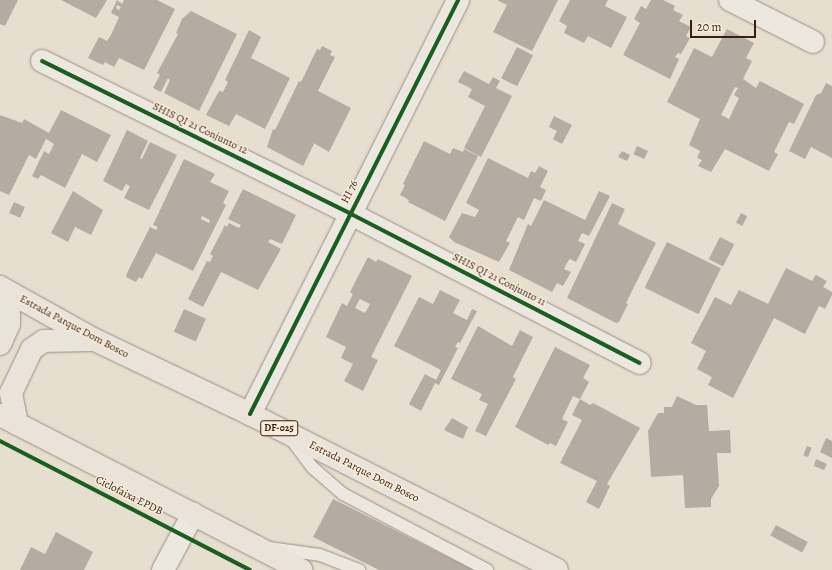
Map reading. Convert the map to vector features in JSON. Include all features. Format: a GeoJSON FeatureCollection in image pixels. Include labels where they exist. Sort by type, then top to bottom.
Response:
{"type":"FeatureCollection","features":[{"type":"Feature","properties":{"kind":"main road","name":"Estrada Parque Dom Bosco"},"geometry":{"type":"LineString","coordinates":[[0,287],[95,340],[285,431],[558,570]]}},
{"type":"Feature","properties":{"kind":"main road"},"geometry":{"type":"LineString","coordinates":[[0,287],[10,311],[9,324],[0,344]]}},
{"type":"Feature","properties":{"kind":"main road"},"geometry":{"type":"LineString","coordinates":[[95,340],[44,340],[32,349],[11,393],[8,420],[302,570]]}},
{"type":"Feature","properties":{"kind":"street","name":"HI 76"},"geometry":{"type":"LineString","coordinates":[[250,414],[349,213],[458,0]]}},
{"type":"Feature","properties":{"kind":"street"},"geometry":{"type":"LineString","coordinates":[[730,0],[813,42]]}},
{"type":"Feature","properties":{"kind":"street","name":"SHIS QI 21 Conjunto 12"},"geometry":{"type":"LineString","coordinates":[[42,61],[349,213]]}},
{"type":"Feature","properties":{"kind":"street","name":"SHIS QI 21 Conjunto 11"},"geometry":{"type":"LineString","coordinates":[[349,213],[640,363]]}},
{"type":"Feature","properties":{"kind":"street"},"geometry":{"type":"LineString","coordinates":[[163,570],[193,514]]}},
{"type":"Feature","properties":{"kind":"lane"},"geometry":{"type":"LineString","coordinates":[[285,431],[313,468],[342,494],[487,570]]}},
{"type":"Feature","properties":{"kind":"lane"},"geometry":{"type":"LineString","coordinates":[[256,547],[302,551],[341,562],[359,570]]}},
{"type":"Feature","properties":{"kind":"building"},"geometry":{"type":"Polygon","coordinates":[[[0,0],[18,0],[5,26],[0,24],[0,0]]]}},
{"type":"Feature","properties":{"kind":"building"},"geometry":{"type":"Polygon","coordinates":[[[61,0],[107,0],[96,18],[61,0]]]}},
{"type":"Feature","properties":{"kind":"building"},"geometry":{"type":"Polygon","coordinates":[[[117,0],[122,4],[124,0],[157,0],[175,9],[144,70],[119,58],[114,67],[105,62],[103,65],[88,58],[99,37],[107,41],[111,35],[119,17],[111,13],[117,0]],[[117,5],[116,8],[119,10],[121,7],[117,5]]]}},
{"type":"Feature","properties":{"kind":"building"},"geometry":{"type":"Polygon","coordinates":[[[497,0],[558,0],[532,51],[493,32],[507,5],[497,0]]]}},
{"type":"Feature","properties":{"kind":"building"},"geometry":{"type":"Polygon","coordinates":[[[570,0],[608,0],[605,6],[627,17],[611,48],[588,36],[584,43],[564,33],[567,26],[559,21],[570,0]]]}},
{"type":"Feature","properties":{"kind":"building"},"geometry":{"type":"Polygon","coordinates":[[[651,0],[663,0],[675,6],[673,10],[683,15],[679,21],[691,27],[686,36],[690,38],[681,54],[678,53],[675,57],[679,59],[670,79],[623,55],[640,23],[634,19],[641,6],[646,9],[651,0]]]}},
{"type":"Feature","properties":{"kind":"building"},"geometry":{"type":"Polygon","coordinates":[[[191,11],[237,34],[199,111],[164,93],[170,80],[168,78],[161,92],[153,88],[160,75],[157,73],[178,34],[176,33],[182,19],[191,11]]]}},
{"type":"Feature","properties":{"kind":"building"},"geometry":{"type":"Polygon","coordinates":[[[727,29],[754,43],[746,58],[752,61],[743,79],[756,88],[760,81],[804,104],[794,124],[789,122],[774,152],[778,154],[769,171],[725,149],[711,172],[698,166],[702,160],[697,158],[700,151],[689,145],[700,119],[667,102],[694,48],[712,57],[727,29]],[[735,87],[721,115],[729,119],[739,98],[734,95],[738,88],[735,87]]]}},
{"type":"Feature","properties":{"kind":"building"},"geometry":{"type":"Polygon","coordinates":[[[249,30],[261,37],[251,58],[290,78],[265,129],[236,114],[229,126],[206,115],[219,91],[223,92],[228,82],[225,80],[249,30]]]}},
{"type":"Feature","properties":{"kind":"building"},"geometry":{"type":"Polygon","coordinates":[[[322,46],[332,51],[330,55],[335,57],[318,91],[351,108],[329,152],[312,142],[314,144],[303,166],[267,147],[273,129],[275,130],[299,81],[301,82],[317,49],[320,50],[322,46]]]}},
{"type":"Feature","properties":{"kind":"building"},"geometry":{"type":"Polygon","coordinates":[[[517,47],[533,55],[517,86],[501,78],[517,47]]]}},
{"type":"Feature","properties":{"kind":"building"},"geometry":{"type":"Polygon","coordinates":[[[464,71],[489,84],[493,77],[500,81],[496,88],[512,96],[481,157],[464,148],[485,106],[468,97],[472,89],[458,82],[464,71]]]}},
{"type":"Feature","properties":{"kind":"building"},"geometry":{"type":"Polygon","coordinates":[[[826,83],[832,86],[832,158],[811,147],[805,159],[789,151],[816,95],[821,93],[826,83]]]}},
{"type":"Feature","properties":{"kind":"building"},"geometry":{"type":"Polygon","coordinates":[[[61,110],[111,135],[97,162],[82,154],[65,188],[41,175],[38,179],[32,176],[44,151],[49,154],[54,144],[46,139],[36,159],[29,155],[9,195],[0,191],[0,115],[22,123],[24,119],[49,133],[61,110]]]}},
{"type":"Feature","properties":{"kind":"building"},"geometry":{"type":"Polygon","coordinates":[[[554,116],[572,125],[562,144],[553,139],[557,131],[549,127],[554,116]]]}},
{"type":"Feature","properties":{"kind":"building"},"geometry":{"type":"Polygon","coordinates":[[[127,130],[148,141],[140,158],[142,159],[150,142],[177,155],[149,210],[124,198],[130,186],[126,184],[122,191],[103,181],[127,130]]]}},
{"type":"Feature","properties":{"kind":"building"},"geometry":{"type":"Polygon","coordinates":[[[424,141],[450,154],[453,148],[463,152],[464,149],[478,156],[445,221],[408,202],[409,200],[400,195],[405,185],[403,184],[424,141]]]}},
{"type":"Feature","properties":{"kind":"building"},"geometry":{"type":"Polygon","coordinates":[[[637,146],[648,151],[644,159],[633,154],[637,146]]]}},
{"type":"Feature","properties":{"kind":"building"},"geometry":{"type":"Polygon","coordinates":[[[622,151],[630,155],[627,161],[618,157],[622,151]]]}},
{"type":"Feature","properties":{"kind":"building"},"geometry":{"type":"Polygon","coordinates":[[[488,158],[528,178],[531,171],[535,173],[539,166],[548,171],[540,187],[546,190],[541,201],[534,198],[524,220],[518,217],[506,241],[510,243],[499,262],[454,242],[449,237],[462,213],[475,217],[479,210],[466,203],[488,158]]]}},
{"type":"Feature","properties":{"kind":"building"},"geometry":{"type":"Polygon","coordinates":[[[184,159],[215,174],[210,182],[229,191],[223,203],[226,205],[193,271],[156,253],[142,279],[139,277],[136,282],[126,277],[127,273],[150,227],[156,230],[158,227],[153,225],[184,159]],[[202,216],[201,219],[209,223],[210,220],[202,216]]]}},
{"type":"Feature","properties":{"kind":"building"},"geometry":{"type":"Polygon","coordinates":[[[243,189],[296,215],[282,244],[270,239],[268,242],[281,249],[258,290],[221,272],[203,307],[188,299],[207,261],[210,262],[213,256],[210,254],[225,225],[227,227],[229,223],[239,228],[241,225],[228,219],[243,189]]]}},
{"type":"Feature","properties":{"kind":"building"},"geometry":{"type":"Polygon","coordinates":[[[73,191],[103,210],[91,235],[75,227],[68,242],[51,233],[73,191]]]}},
{"type":"Feature","properties":{"kind":"building"},"geometry":{"type":"Polygon","coordinates":[[[599,191],[610,196],[589,236],[582,233],[578,241],[585,244],[576,262],[570,259],[568,261],[564,269],[571,272],[563,286],[557,283],[552,292],[509,270],[528,224],[531,226],[544,200],[585,220],[599,191]]]}},
{"type":"Feature","properties":{"kind":"building"},"geometry":{"type":"Polygon","coordinates":[[[14,202],[25,207],[20,218],[9,213],[14,202]]]}},
{"type":"Feature","properties":{"kind":"building"},"geometry":{"type":"Polygon","coordinates":[[[612,203],[625,209],[618,224],[656,243],[626,303],[628,304],[619,322],[616,323],[567,298],[612,203]]]}},
{"type":"Feature","properties":{"kind":"building"},"geometry":{"type":"Polygon","coordinates":[[[741,213],[747,216],[742,226],[736,223],[741,213]]]}},
{"type":"Feature","properties":{"kind":"building"},"geometry":{"type":"Polygon","coordinates":[[[720,237],[734,244],[723,267],[709,259],[720,237]]]}},
{"type":"Feature","properties":{"kind":"building"},"geometry":{"type":"Polygon","coordinates":[[[667,242],[721,268],[699,314],[645,288],[667,242]]]}},
{"type":"Feature","properties":{"kind":"building"},"geometry":{"type":"Polygon","coordinates":[[[368,257],[376,262],[378,259],[412,276],[371,357],[378,360],[363,391],[344,381],[353,364],[341,358],[346,347],[326,337],[342,303],[347,306],[353,294],[350,292],[368,257]],[[360,299],[355,308],[365,313],[370,304],[360,299]]]}},
{"type":"Feature","properties":{"kind":"building"},"geometry":{"type":"Polygon","coordinates":[[[786,268],[812,281],[816,275],[827,281],[823,287],[832,292],[832,295],[825,309],[819,306],[805,334],[774,318],[733,398],[708,385],[712,377],[697,369],[706,351],[691,343],[715,297],[731,305],[739,290],[768,304],[786,268]]]}},
{"type":"Feature","properties":{"kind":"building"},"geometry":{"type":"Polygon","coordinates":[[[440,290],[460,300],[453,313],[467,320],[472,309],[477,311],[460,343],[458,342],[455,347],[458,348],[439,385],[435,383],[421,411],[409,404],[425,374],[436,380],[441,370],[394,346],[419,297],[433,304],[440,290]]]}},
{"type":"Feature","properties":{"kind":"building"},"geometry":{"type":"Polygon","coordinates":[[[184,309],[206,319],[196,342],[174,332],[184,309]]]}},
{"type":"Feature","properties":{"kind":"building"},"geometry":{"type":"Polygon","coordinates":[[[478,326],[512,346],[520,330],[533,337],[513,377],[516,379],[486,436],[475,431],[488,404],[479,400],[482,394],[451,379],[478,326]]]}},
{"type":"Feature","properties":{"kind":"building"},"geometry":{"type":"Polygon","coordinates":[[[555,347],[590,365],[583,378],[589,382],[580,399],[573,396],[562,419],[568,422],[556,446],[550,443],[548,445],[515,427],[555,347]]]}},
{"type":"Feature","properties":{"kind":"building"},"geometry":{"type":"Polygon","coordinates":[[[677,396],[696,405],[707,405],[709,431],[730,430],[731,453],[717,453],[719,486],[711,499],[711,507],[685,508],[683,475],[651,477],[648,431],[658,413],[664,413],[664,407],[672,407],[677,396]]]}},
{"type":"Feature","properties":{"kind":"building"},"geometry":{"type":"Polygon","coordinates":[[[580,399],[590,405],[593,403],[640,428],[607,484],[610,486],[599,509],[586,502],[597,481],[560,463],[582,420],[572,415],[580,399]]]}},
{"type":"Feature","properties":{"kind":"building"},"geometry":{"type":"Polygon","coordinates":[[[452,418],[468,427],[463,439],[444,430],[452,418]]]}},
{"type":"Feature","properties":{"kind":"building"},"geometry":{"type":"Polygon","coordinates":[[[826,438],[832,441],[832,458],[820,452],[826,438]]]}},
{"type":"Feature","properties":{"kind":"building"},"geometry":{"type":"Polygon","coordinates":[[[807,446],[812,448],[808,457],[803,455],[807,446]]]}},
{"type":"Feature","properties":{"kind":"building"},"geometry":{"type":"Polygon","coordinates":[[[816,459],[827,464],[824,470],[814,466],[816,459]]]}},
{"type":"Feature","properties":{"kind":"building"},"geometry":{"type":"Polygon","coordinates":[[[333,499],[474,570],[379,570],[313,537],[333,499]]]}},
{"type":"Feature","properties":{"kind":"building"},"geometry":{"type":"Polygon","coordinates":[[[776,525],[808,542],[802,552],[770,536],[776,525]]]}},
{"type":"Feature","properties":{"kind":"building"},"geometry":{"type":"Polygon","coordinates":[[[56,532],[93,552],[84,570],[20,570],[31,547],[45,554],[56,532]]]}},
{"type":"Feature","properties":{"kind":"cycle path"},"geometry":{"type":"LineString","coordinates":[[250,414],[458,0]]}},
{"type":"Feature","properties":{"kind":"cycle path"},"geometry":{"type":"LineString","coordinates":[[42,61],[349,213],[640,363]]}},
{"type":"Feature","properties":{"kind":"cycle path","name":"Ciclofaixa EPDB"},"geometry":{"type":"LineString","coordinates":[[0,441],[250,570]]}}]}
